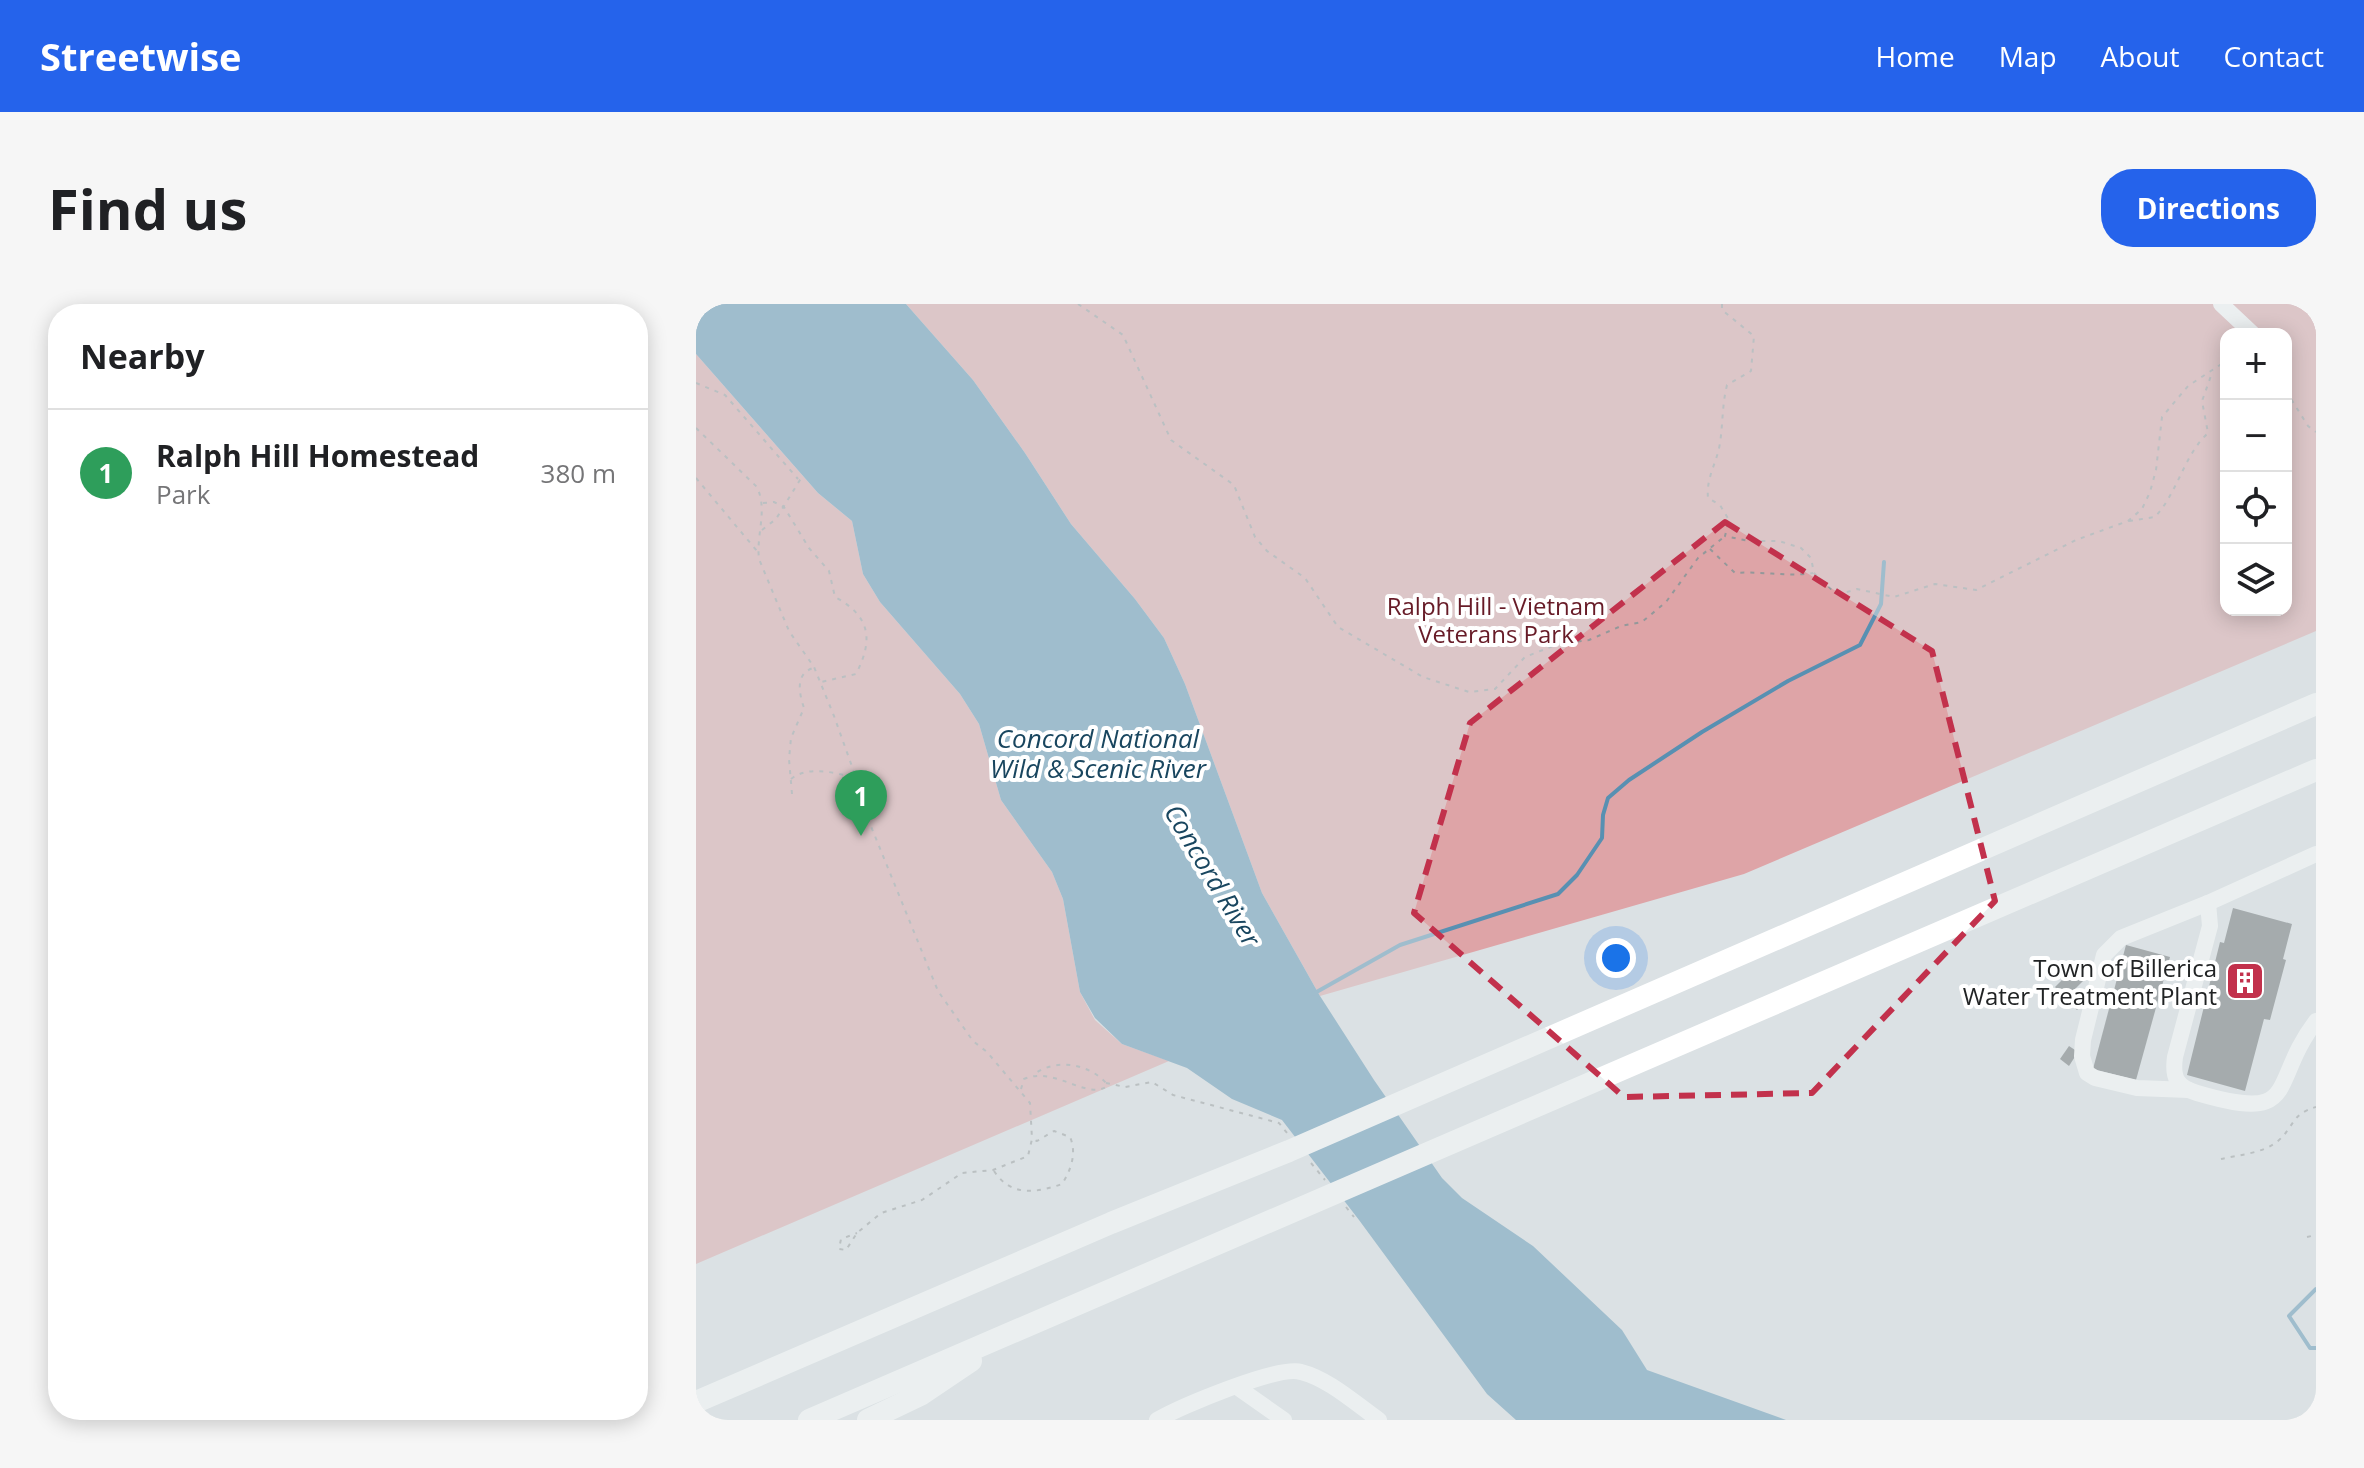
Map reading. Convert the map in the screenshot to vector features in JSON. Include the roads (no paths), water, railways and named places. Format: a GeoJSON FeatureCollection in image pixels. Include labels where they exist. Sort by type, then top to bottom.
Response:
{"type":"FeatureCollection","features":[{"type":"Feature","properties":{"kind":"highway"},"geometry":{"type":"LineString","coordinates":[[696,1402],[1111,1223],[1295,1148],[2316,704]]}},
{"type":"Feature","properties":{"kind":"highway"},"geometry":{"type":"LineString","coordinates":[[809,1420],[2316,770]]}},
{"type":"Feature","properties":{"kind":"highway"},"geometry":{"type":"LineString","coordinates":[[868,1420],[922,1394],[1016,1331]]}},
{"type":"Feature","properties":{"kind":"lane"},"geometry":{"type":"LineString","coordinates":[[2221,304],[2247,328]]}},
{"type":"Feature","properties":{"kind":"lane"},"geometry":{"type":"LineString","coordinates":[[2316,854],[2208,903],[2136,931],[2107,950],[2100,965],[2083,1040],[2083,1066],[2095,1078],[2137,1088],[2189,1090],[2255,1105],[2274,1098],[2284,1085],[2301,1042],[2316,1021]]}},
{"type":"Feature","properties":{"kind":"lane"},"geometry":{"type":"LineString","coordinates":[[2189,1090],[2177,1082],[2174,1066],[2210,924],[2208,903]]}},
{"type":"Feature","properties":{"kind":"lane"},"geometry":{"type":"LineString","coordinates":[[1157,1420],[1285,1371],[1300,1371],[1322,1382],[1379,1420]]}},
{"type":"Feature","properties":{"kind":"lane"},"geometry":{"type":"LineString","coordinates":[[1237,1387],[1284,1420]]}},
{"type":"Feature","properties":{"kind":"water","name":"Concord National Wild & Scenic River"},"geometry":{"type":"Polygon","coordinates":[[[696,304],[906,304],[973,380],[1071,524],[1164,638],[1185,684],[1262,893],[1320,996],[1442,1178],[1462,1198],[1533,1246],[1622,1330],[1647,1370],[1786,1420],[1516,1420],[1487,1394],[1282,1120],[1232,1099],[1187,1068],[1122,1044],[1095,1018],[1080,992],[1063,899],[1052,872],[1001,800],[979,724],[960,694],[880,602],[863,574],[852,521],[818,493],[696,354],[696,304]]]}},
{"type":"Feature","properties":{"kind":"waterway"},"geometry":{"type":"LineString","coordinates":[[1313,994],[1400,945],[1558,894],[1577,875],[1602,838],[1603,815],[1608,798],[1629,780],[1788,681],[1860,645],[1881,604],[1884,562]]}},
{"type":"Feature","properties":{"kind":"waterway"},"geometry":{"type":"LineString","coordinates":[[2316,1289],[2289,1316],[2310,1348],[2316,1348]]}},
{"type":"Feature","properties":{"kind":"place","name":"Ralph Hill Homestead"},"geometry":{"type":"Point","coordinates":[861,836]}},
{"type":"Feature","properties":{"kind":"place","name":"Town of Billerica Water Treatment Plant"},"geometry":{"type":"Point","coordinates":[2245,981]}},
{"type":"Feature","properties":{"kind":"park label","name":"Ralph Hill - Vietnam Veterans Park"},"geometry":{"type":"Point","coordinates":[1496,619]}},
{"type":"Feature","properties":{"kind":"water label","name":"Concord River"},"geometry":{"type":"Point","coordinates":[1213,875]}}]}
